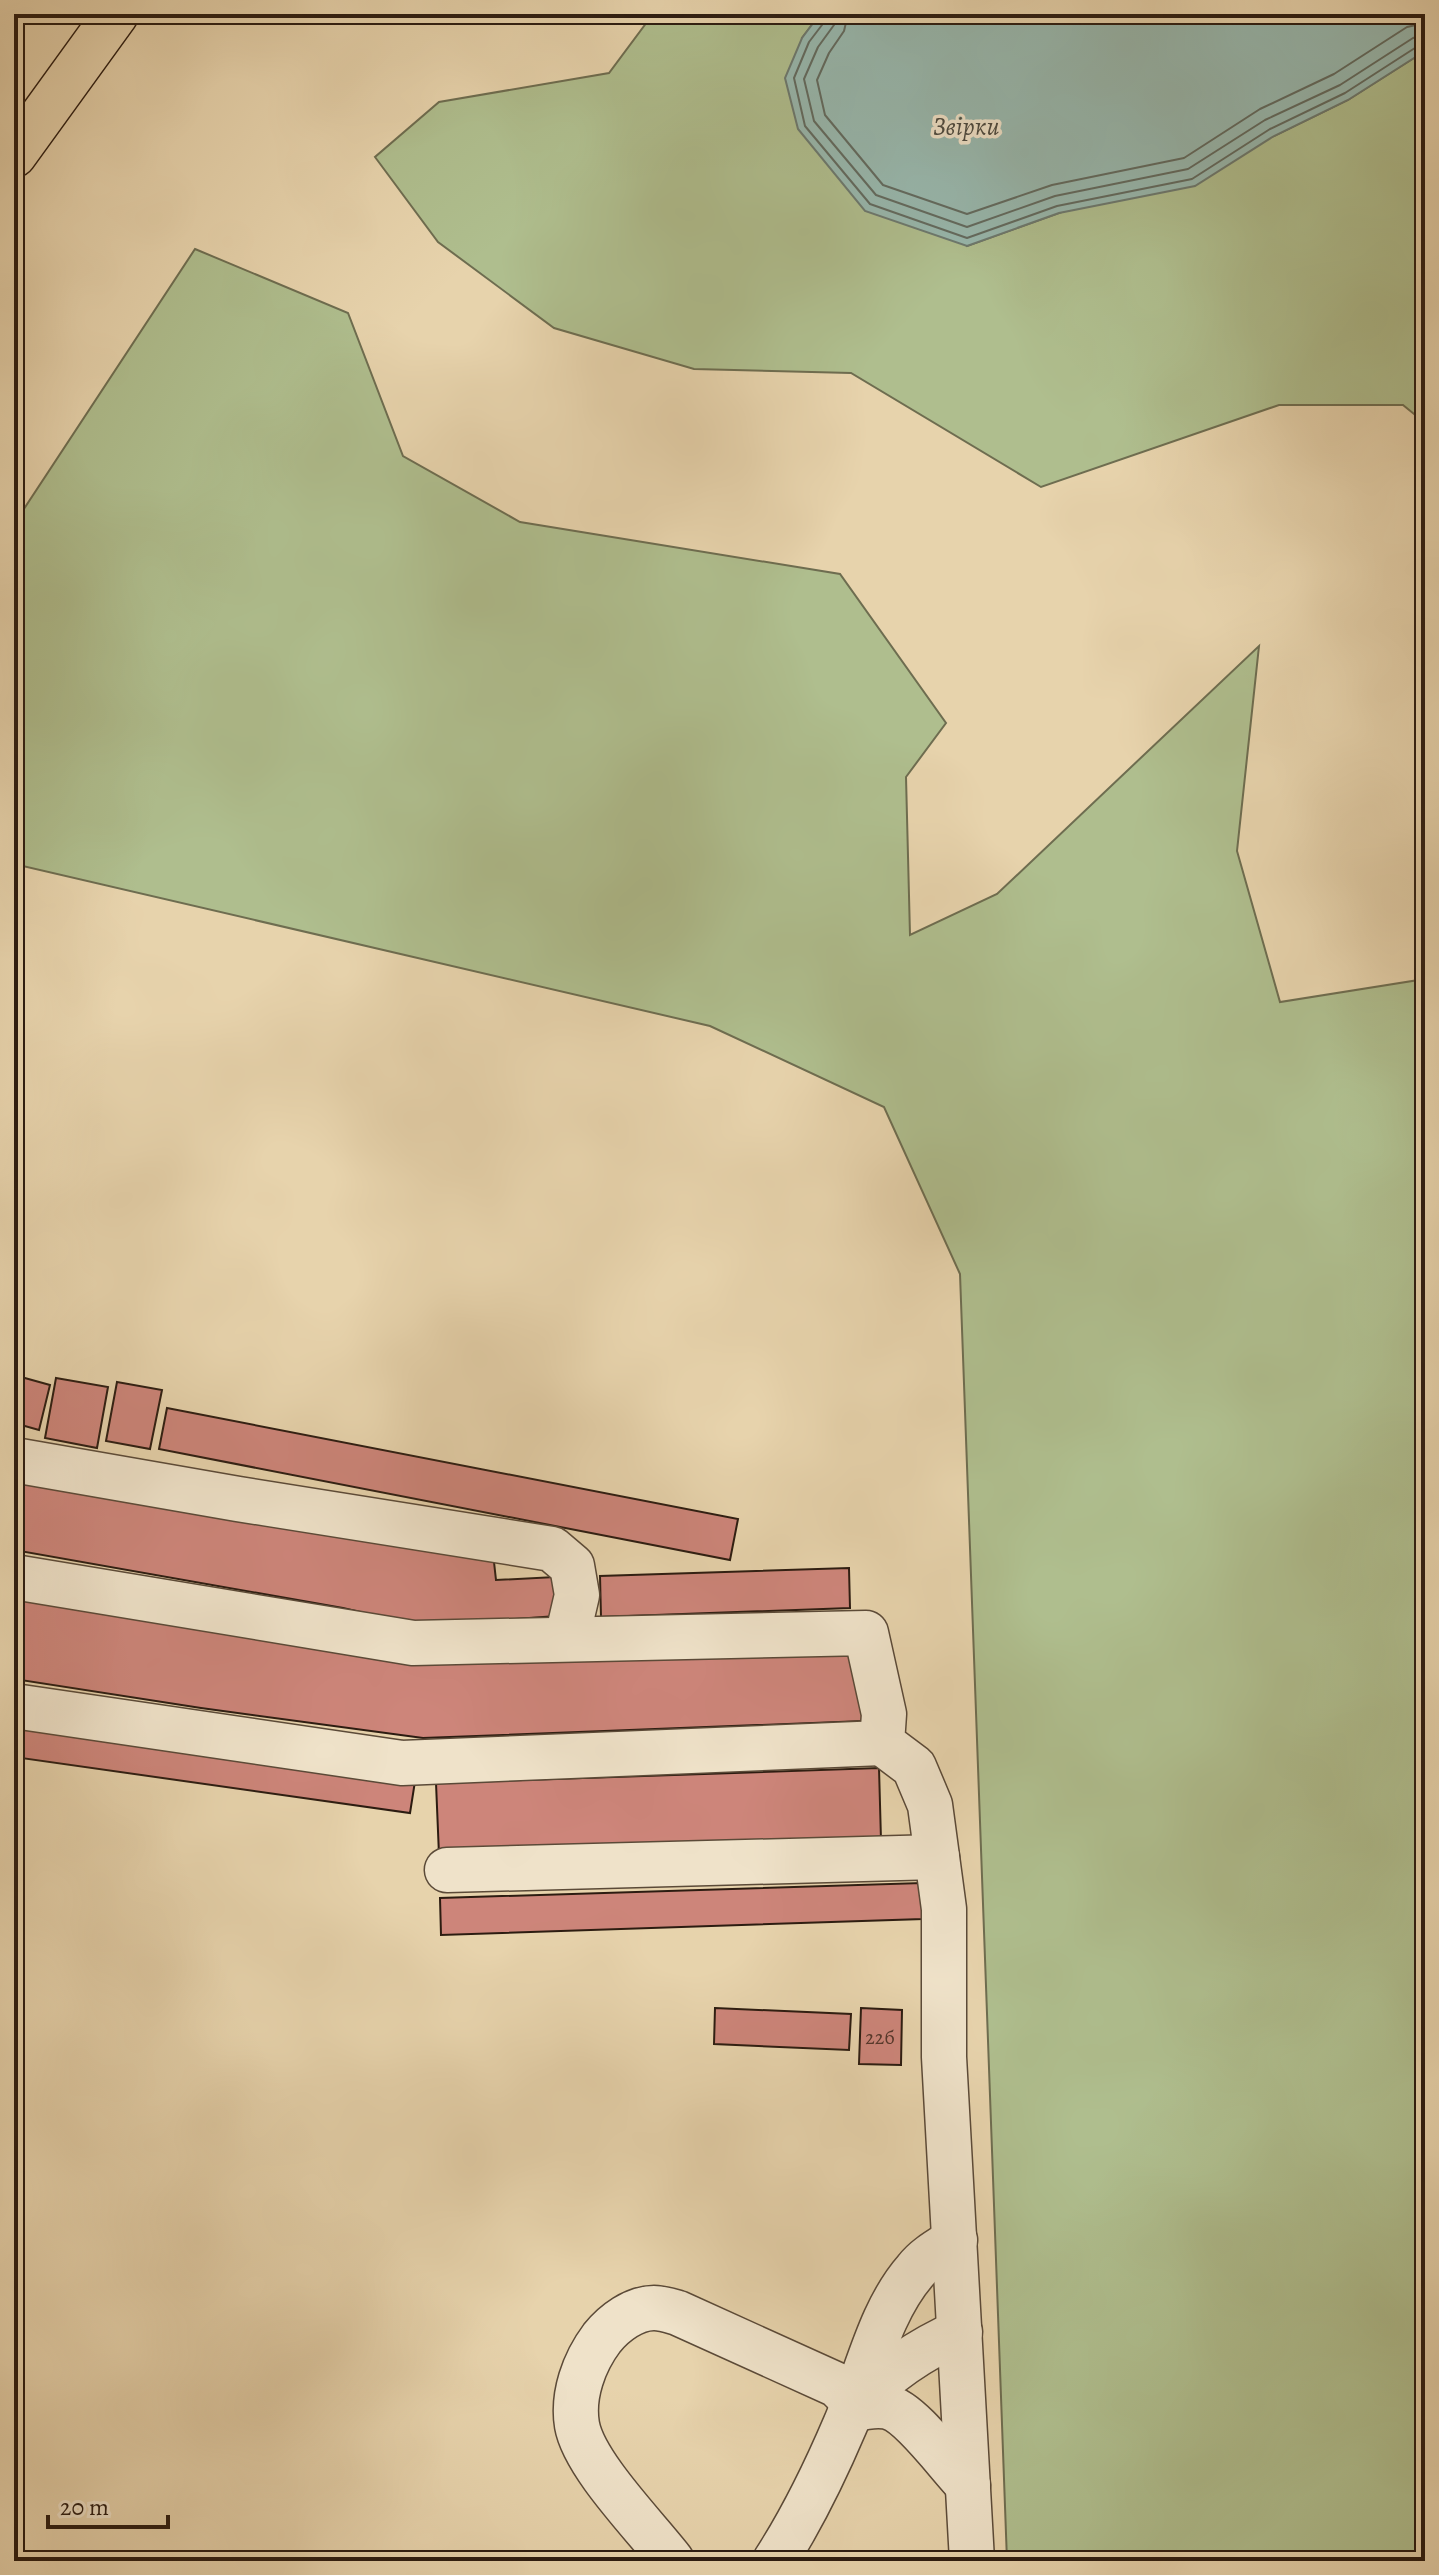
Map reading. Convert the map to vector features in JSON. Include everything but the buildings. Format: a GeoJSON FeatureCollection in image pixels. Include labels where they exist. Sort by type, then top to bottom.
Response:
{"type":"FeatureCollection","features":[{"type":"Feature","properties":{"kind":"highway"},"geometry":{"type":"LineString","coordinates":[[14,155],[116,14]]}},
{"type":"Feature","properties":{"kind":"lane"},"geometry":{"type":"LineString","coordinates":[[14,1460],[552,1549],[572,1566],[577,1595],[567,1638]]}},
{"type":"Feature","properties":{"kind":"lane"},"geometry":{"type":"LineString","coordinates":[[14,1577],[413,1643],[866,1633],[884,1714],[882,1743]]}},
{"type":"Feature","properties":{"kind":"lane"},"geometry":{"type":"LineString","coordinates":[[14,1706],[402,1763],[882,1743],[914,1767],[930,1805],[944,1909],[944,2057],[972,2561]]}},
{"type":"Feature","properties":{"kind":"lane"},"geometry":{"type":"LineString","coordinates":[[447,1870],[937,1857]]}},
{"type":"Feature","properties":{"kind":"lane"},"geometry":{"type":"LineString","coordinates":[[775,2561],[812,2495],[900,2294],[915,2270],[928,2257],[955,2240]]}},
{"type":"Feature","properties":{"kind":"lane"},"geometry":{"type":"LineString","coordinates":[[672,2561],[597,2467],[578,2428],[578,2394],[583,2375],[603,2338],[619,2321],[636,2312],[654,2308],[678,2313],[837,2385],[849,2397],[851,2410]]}},
{"type":"Feature","properties":{"kind":"lane"},"geometry":{"type":"LineString","coordinates":[[851,2410],[880,2379],[960,2332]]}},
{"type":"Feature","properties":{"kind":"lane"},"geometry":{"type":"LineString","coordinates":[[851,2410],[873,2405],[890,2407],[905,2415],[968,2485]]}},
{"type":"Feature","properties":{"kind":"green space"},"geometry":{"type":"Polygon","coordinates":[[[653,14],[820,14],[802,38],[967,246],[1274,136],[1348,100],[1425,51],[1425,423],[1403,405],[1279,405],[1041,487],[851,373],[694,369],[554,328],[438,242],[375,157],[439,102],[609,73],[653,14]]]}},
{"type":"Feature","properties":{"kind":"green space"},"geometry":{"type":"Polygon","coordinates":[[[195,249],[348,313],[403,456],[520,522],[840,574],[946,723],[906,777],[910,935],[997,894],[1259,646],[1237,851],[1280,1002],[1425,979],[1425,2561],[1007,2561],[960,1274],[884,1107],[710,1026],[14,864],[14,524],[195,249]]]}},
{"type":"Feature","properties":{"kind":"water","name":"Звірки"},"geometry":{"type":"Polygon","coordinates":[[[820,14],[1425,14],[1425,51],[1348,100],[1274,136],[1195,186],[1059,213],[967,246],[865,211],[798,129],[785,78],[802,38],[820,14]]]}}]}
